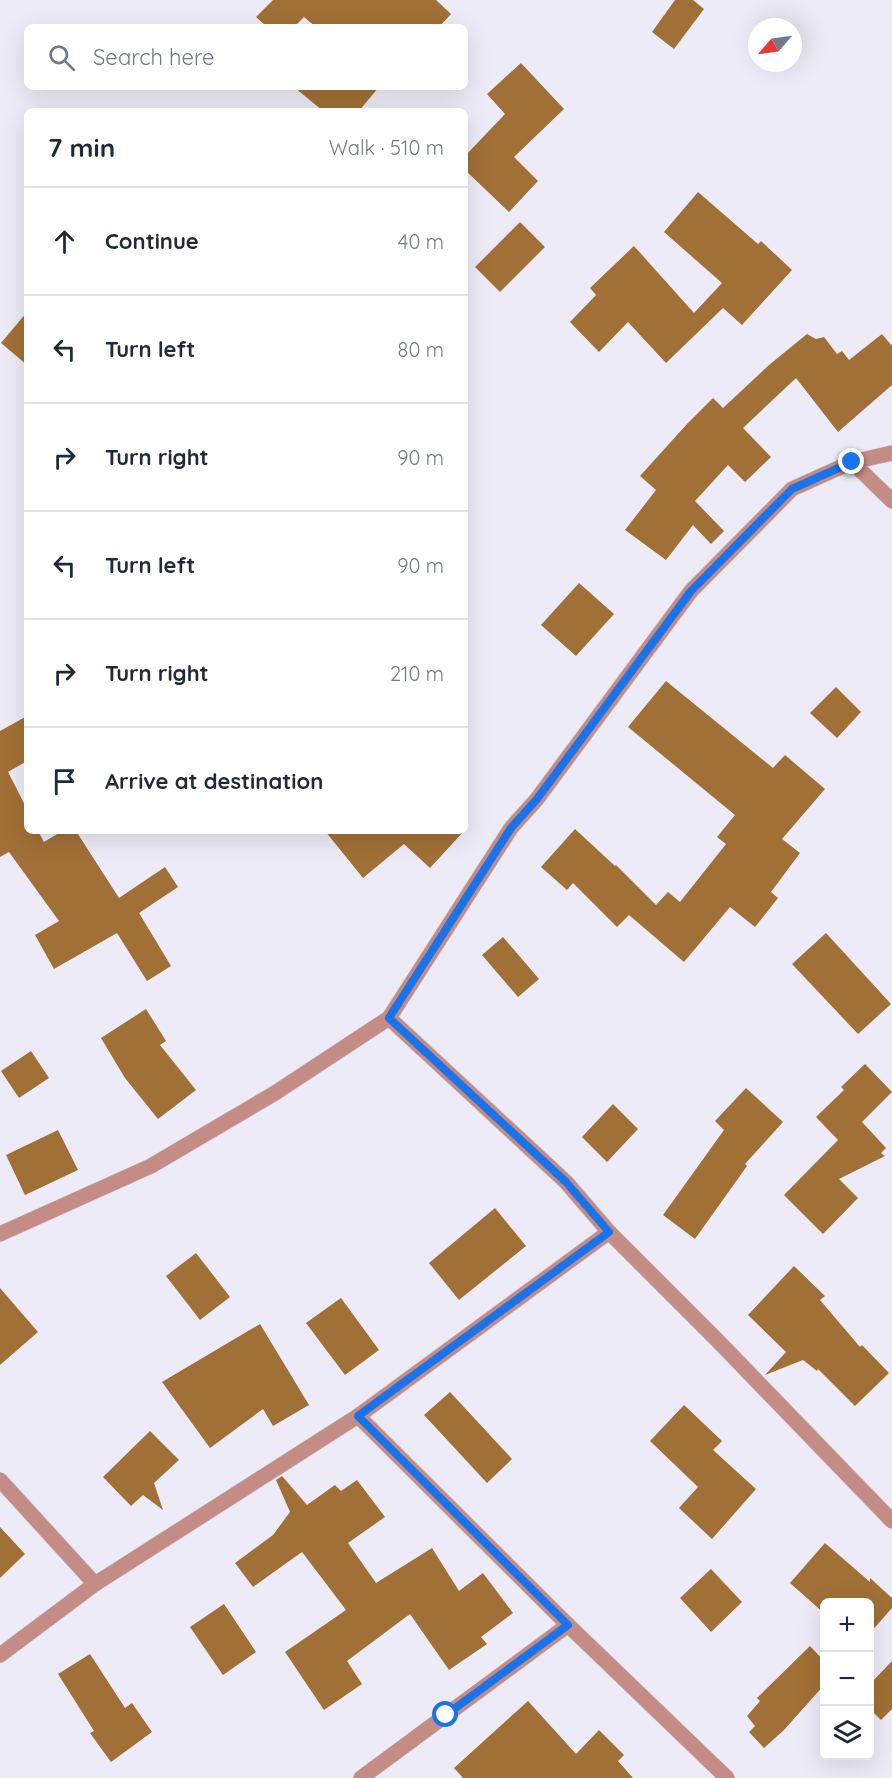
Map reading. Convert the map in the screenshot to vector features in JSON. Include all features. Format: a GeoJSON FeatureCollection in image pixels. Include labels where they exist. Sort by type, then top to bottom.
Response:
{"type":"FeatureCollection","features":[{"type":"Feature","properties":{"kind":"street"},"geometry":{"type":"LineString","coordinates":[[0,1234],[151,1166],[275,1093],[389,1018],[511,828],[537,799],[691,591],[792,489],[852,462],[892,453]]}},
{"type":"Feature","properties":{"kind":"street"},"geometry":{"type":"LineString","coordinates":[[852,462],[892,501]]}},
{"type":"Feature","properties":{"kind":"street"},"geometry":{"type":"LineString","coordinates":[[389,1018],[566,1182],[609,1232],[892,1521]]}},
{"type":"Feature","properties":{"kind":"street"},"geometry":{"type":"LineString","coordinates":[[0,1655],[95,1584],[358,1416],[609,1232]]}},
{"type":"Feature","properties":{"kind":"street"},"geometry":{"type":"LineString","coordinates":[[358,1416],[568,1625],[727,1778]]}},
{"type":"Feature","properties":{"kind":"street"},"geometry":{"type":"LineString","coordinates":[[0,1480],[95,1584]]}},
{"type":"Feature","properties":{"kind":"street"},"geometry":{"type":"LineString","coordinates":[[361,1778],[568,1625]]}},
{"type":"Feature","properties":{"kind":"building"},"geometry":{"type":"Polygon","coordinates":[[[273,0],[436,0],[451,14],[442,24],[312,24],[304,17],[297,24],[264,24],[256,17],[273,0]]]}},
{"type":"Feature","properties":{"kind":"building"},"geometry":{"type":"Polygon","coordinates":[[[675,0],[693,0],[704,9],[674,49],[652,32],[675,0]]]}},
{"type":"Feature","properties":{"kind":"building"},"geometry":{"type":"Polygon","coordinates":[[[521,63],[564,109],[514,157],[538,181],[509,212],[468,173],[468,153],[505,114],[487,94],[521,63]]]}},
{"type":"Feature","properties":{"kind":"building"},"geometry":{"type":"Polygon","coordinates":[[[298,90],[376,90],[362,108],[319,108],[298,90]]]}},
{"type":"Feature","properties":{"kind":"building"},"geometry":{"type":"Polygon","coordinates":[[[698,192],[758,244],[761,241],[792,270],[742,325],[723,308],[666,363],[628,322],[599,352],[570,322],[596,295],[590,288],[634,246],[694,313],[722,283],[664,232],[698,192]]]}},
{"type":"Feature","properties":{"kind":"building"},"geometry":{"type":"Polygon","coordinates":[[[520,222],[545,247],[500,292],[475,267],[520,222]]]}},
{"type":"Feature","properties":{"kind":"building"},"geometry":{"type":"Polygon","coordinates":[[[24,316],[24,362],[1,343],[24,316]]]}},
{"type":"Feature","properties":{"kind":"building"},"geometry":{"type":"Polygon","coordinates":[[[807,334],[816,339],[824,337],[837,354],[842,351],[849,360],[882,334],[892,346],[892,385],[838,432],[796,378],[743,428],[771,457],[745,482],[728,465],[695,501],[724,531],[711,544],[693,525],[666,560],[625,530],[656,490],[640,476],[687,424],[713,398],[723,408],[769,365],[807,334]]]}},
{"type":"Feature","properties":{"kind":"building"},"geometry":{"type":"Polygon","coordinates":[[[579,583],[614,614],[576,656],[541,625],[579,583]]]}},
{"type":"Feature","properties":{"kind":"building"},"geometry":{"type":"Polygon","coordinates":[[[666,681],[773,768],[785,755],[825,789],[782,839],[800,853],[771,892],[778,898],[755,927],[730,907],[684,962],[629,915],[617,927],[573,883],[567,890],[541,867],[575,829],[616,865],[656,905],[668,892],[680,902],[726,844],[717,837],[735,815],[628,727],[666,681]]]}},
{"type":"Feature","properties":{"kind":"building"},"geometry":{"type":"Polygon","coordinates":[[[836,687],[861,712],[837,738],[810,713],[836,687]]]}},
{"type":"Feature","properties":{"kind":"building"},"geometry":{"type":"Polygon","coordinates":[[[24,718],[24,763],[8,772],[24,803],[24,834],[40,834],[44,842],[57,834],[78,834],[119,898],[165,867],[178,887],[139,913],[171,966],[147,981],[117,933],[54,969],[35,935],[59,921],[9,852],[0,857],[0,731],[24,718]]]}},
{"type":"Feature","properties":{"kind":"building"},"geometry":{"type":"Polygon","coordinates":[[[327,834],[461,834],[430,868],[404,844],[363,878],[327,834]]]}},
{"type":"Feature","properties":{"kind":"building"},"geometry":{"type":"Polygon","coordinates":[[[826,933],[891,1004],[858,1034],[792,964],[826,933]]]}},
{"type":"Feature","properties":{"kind":"building"},"geometry":{"type":"Polygon","coordinates":[[[503,937],[539,979],[518,997],[482,955],[503,937]]]}},
{"type":"Feature","properties":{"kind":"building"},"geometry":{"type":"Polygon","coordinates":[[[146,1009],[166,1041],[160,1045],[196,1090],[158,1119],[125,1078],[101,1038],[146,1009]]]}},
{"type":"Feature","properties":{"kind":"building"},"geometry":{"type":"Polygon","coordinates":[[[31,1051],[49,1078],[19,1098],[1,1071],[31,1051]]]}},
{"type":"Feature","properties":{"kind":"building"},"geometry":{"type":"Polygon","coordinates":[[[865,1064],[892,1092],[862,1122],[886,1148],[881,1153],[885,1156],[839,1179],[858,1198],[823,1234],[784,1195],[838,1140],[816,1117],[844,1090],[841,1087],[865,1064]]]}},
{"type":"Feature","properties":{"kind":"building"},"geometry":{"type":"Polygon","coordinates":[[[746,1088],[783,1122],[745,1164],[747,1166],[695,1239],[663,1215],[724,1130],[715,1121],[746,1088]]]}},
{"type":"Feature","properties":{"kind":"building"},"geometry":{"type":"Polygon","coordinates":[[[613,1104],[638,1129],[607,1162],[582,1137],[613,1104]]]}},
{"type":"Feature","properties":{"kind":"building"},"geometry":{"type":"Polygon","coordinates":[[[58,1130],[78,1170],[25,1195],[6,1155],[58,1130]]]}},
{"type":"Feature","properties":{"kind":"building"},"geometry":{"type":"Polygon","coordinates":[[[495,1208],[526,1246],[459,1300],[429,1263],[495,1208]]]}},
{"type":"Feature","properties":{"kind":"building"},"geometry":{"type":"Polygon","coordinates":[[[196,1253],[230,1297],[200,1320],[166,1276],[196,1253]]]}},
{"type":"Feature","properties":{"kind":"building"},"geometry":{"type":"Polygon","coordinates":[[[794,1266],[825,1296],[820,1300],[860,1347],[862,1345],[889,1373],[855,1406],[818,1369],[817,1371],[803,1360],[765,1375],[786,1352],[748,1315],[794,1266]]]}},
{"type":"Feature","properties":{"kind":"building"},"geometry":{"type":"Polygon","coordinates":[[[0,1288],[38,1332],[0,1365],[0,1288]]]}},
{"type":"Feature","properties":{"kind":"building"},"geometry":{"type":"Polygon","coordinates":[[[341,1298],[379,1350],[345,1375],[306,1323],[341,1298]]]}},
{"type":"Feature","properties":{"kind":"building"},"geometry":{"type":"Polygon","coordinates":[[[260,1324],[309,1405],[273,1426],[263,1409],[210,1448],[162,1382],[260,1324]]]}},
{"type":"Feature","properties":{"kind":"building"},"geometry":{"type":"Polygon","coordinates":[[[450,1392],[512,1459],[487,1483],[424,1415],[450,1392]]]}},
{"type":"Feature","properties":{"kind":"building"},"geometry":{"type":"Polygon","coordinates":[[[684,1405],[722,1441],[713,1450],[756,1489],[712,1539],[679,1508],[698,1487],[650,1441],[684,1405]]]}},
{"type":"Feature","properties":{"kind":"building"},"geometry":{"type":"Polygon","coordinates":[[[150,1431],[179,1460],[154,1483],[163,1510],[143,1495],[131,1506],[103,1477],[150,1431]]]}},
{"type":"Feature","properties":{"kind":"building"},"geometry":{"type":"Polygon","coordinates":[[[282,1476],[307,1505],[335,1485],[341,1491],[357,1480],[385,1517],[348,1543],[376,1583],[432,1548],[459,1591],[483,1573],[513,1613],[481,1637],[487,1644],[449,1670],[410,1614],[347,1661],[362,1684],[324,1710],[285,1652],[346,1610],[302,1552],[253,1587],[235,1563],[273,1535],[290,1512],[276,1480],[282,1476]]]}},
{"type":"Feature","properties":{"kind":"building"},"geometry":{"type":"Polygon","coordinates":[[[0,1527],[25,1554],[0,1578],[0,1527]]]}},
{"type":"Feature","properties":{"kind":"building"},"geometry":{"type":"Polygon","coordinates":[[[825,1543],[892,1598],[892,1608],[874,1628],[874,1598],[820,1598],[820,1610],[790,1583],[825,1543]]]}},
{"type":"Feature","properties":{"kind":"building"},"geometry":{"type":"Polygon","coordinates":[[[711,1569],[742,1602],[711,1632],[680,1598],[711,1569]]]}},
{"type":"Feature","properties":{"kind":"building"},"geometry":{"type":"Polygon","coordinates":[[[224,1604],[256,1652],[223,1675],[190,1627],[224,1604]]]}},
{"type":"Feature","properties":{"kind":"building"},"geometry":{"type":"Polygon","coordinates":[[[810,1646],[820,1657],[820,1690],[784,1730],[764,1748],[749,1732],[755,1726],[747,1716],[760,1701],[757,1698],[810,1646]]]}},
{"type":"Feature","properties":{"kind":"building"},"geometry":{"type":"Polygon","coordinates":[[[90,1654],[125,1708],[132,1703],[152,1732],[111,1762],[90,1733],[94,1731],[58,1674],[90,1654]]]}},
{"type":"Feature","properties":{"kind":"building"},"geometry":{"type":"Polygon","coordinates":[[[892,1661],[892,1709],[881,1720],[874,1713],[874,1680],[892,1661]]]}},
{"type":"Feature","properties":{"kind":"building"},"geometry":{"type":"Polygon","coordinates":[[[528,1701],[576,1754],[599,1730],[624,1755],[618,1761],[633,1778],[463,1778],[454,1768],[528,1701]]]}},
{"type":"Feature","properties":{"kind":"route"},"geometry":{"type":"LineString","coordinates":[[446,1715],[568,1625],[358,1416],[609,1232],[566,1182],[389,1018],[511,828],[537,799],[691,591],[792,489],[852,462]]}}]}
